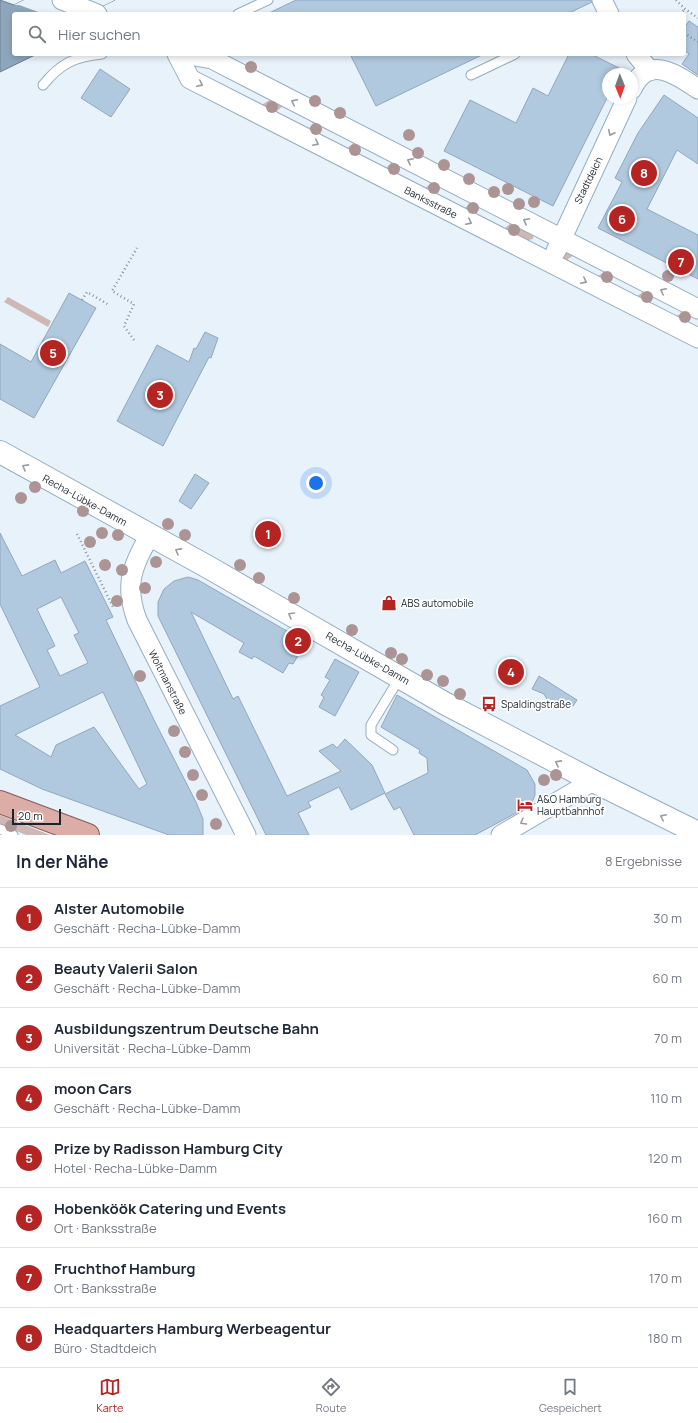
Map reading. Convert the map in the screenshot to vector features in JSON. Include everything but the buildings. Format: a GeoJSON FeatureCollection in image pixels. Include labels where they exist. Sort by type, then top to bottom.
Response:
{"type":"FeatureCollection","features":[{"type":"Feature","properties":{"kind":"main road","name":"Recha-Lübke-Damm"},"geometry":{"type":"LineString","coordinates":[[0,452],[400,676],[446,704],[592,781],[698,833]]}},
{"type":"Feature","properties":{"kind":"main road"},"geometry":{"type":"LineString","coordinates":[[0,802],[88,835]]}},
{"type":"Feature","properties":{"kind":"street"},"geometry":{"type":"LineString","coordinates":[[62,0],[92,12]]}},
{"type":"Feature","properties":{"kind":"street","name":"Banksstraße"},"geometry":{"type":"LineString","coordinates":[[178,56],[190,79],[550,264],[698,338]]}},
{"type":"Feature","properties":{"kind":"street"},"geometry":{"type":"LineString","coordinates":[[195,56],[212,59],[698,308]]}},
{"type":"Feature","properties":{"kind":"street"},"geometry":{"type":"LineString","coordinates":[[638,56],[650,71]]}},
{"type":"Feature","properties":{"kind":"street"},"geometry":{"type":"LineString","coordinates":[[638,79],[641,75],[650,71],[665,70],[674,73],[698,89]]}},
{"type":"Feature","properties":{"kind":"street","name":"Stadtdeich"},"geometry":{"type":"LineString","coordinates":[[550,264],[560,238],[625,104]]}},
{"type":"Feature","properties":{"kind":"street","name":"Woltmanstraße"},"geometry":{"type":"LineString","coordinates":[[150,535],[136,560],[132,578],[131,602],[137,620],[241,831]]}},
{"type":"Feature","properties":{"kind":"street"},"geometry":{"type":"LineString","coordinates":[[501,835],[592,781]]}},
{"type":"Feature","properties":{"kind":"lane"},"geometry":{"type":"LineString","coordinates":[[242,12],[268,0]]}},
{"type":"Feature","properties":{"kind":"lane"},"geometry":{"type":"LineString","coordinates":[[43,85],[53,72],[66,63],[86,56]]}},
{"type":"Feature","properties":{"kind":"lane"},"geometry":{"type":"LineString","coordinates":[[471,75],[511,56]]}},
{"type":"Feature","properties":{"kind":"lane"},"geometry":{"type":"LineString","coordinates":[[393,750],[371,735],[371,725],[400,676]]}},
{"type":"Feature","properties":{"kind":"lane"},"geometry":{"type":"LineString","coordinates":[[0,830],[13,835]]}},
{"type":"Feature","properties":{"kind":"path"},"geometry":{"type":"LineString","coordinates":[[676,0],[685,9],[698,18]]}},
{"type":"Feature","properties":{"kind":"path"},"geometry":{"type":"LineString","coordinates":[[682,12],[685,9]]}},
{"type":"Feature","properties":{"kind":"path"},"geometry":{"type":"LineString","coordinates":[[686,33],[698,42]]}},
{"type":"Feature","properties":{"kind":"path"},"geometry":{"type":"LineString","coordinates":[[134,340],[124,326],[134,304],[112,291],[137,248]]}},
{"type":"Feature","properties":{"kind":"path"},"geometry":{"type":"LineString","coordinates":[[82,300],[87,292],[109,305]]}},
{"type":"Feature","properties":{"kind":"path"},"geometry":{"type":"LineString","coordinates":[[77,534],[115,610],[137,620]]}},
{"type":"Feature","properties":{"kind":"shaded area"},"geometry":{"type":"Polygon","coordinates":[[[273,98],[324,125],[316,130],[318,134],[346,149],[356,141],[403,165],[395,171],[397,174],[425,188],[435,181],[481,204],[473,210],[474,214],[504,229],[513,221],[534,233],[533,239],[525,241],[461,211],[470,204],[468,201],[439,187],[430,194],[383,171],[391,163],[360,146],[352,154],[304,130],[314,125],[311,121],[283,106],[273,114],[258,107],[273,98]]]}},
{"type":"Feature","properties":{"kind":"shaded area"},"geometry":{"type":"Polygon","coordinates":[[[568,251],[577,253],[568,259],[569,262],[598,276],[609,269],[655,292],[647,299],[648,302],[676,316],[689,310],[692,315],[680,322],[634,298],[642,293],[641,289],[613,275],[602,282],[563,260],[563,256],[568,251]]]}},
{"type":"Feature","properties":{"kind":"shaded area"},"geometry":{"type":"Polygon","coordinates":[[[8,297],[51,321],[48,327],[4,302],[8,297]]]}},
{"type":"Feature","properties":{"kind":"shaded area"},"geometry":{"type":"Polygon","coordinates":[[[0,815],[50,835],[26,835],[0,824],[0,815]]]}},
{"type":"Feature","properties":{"kind":"water"},"geometry":{"type":"Polygon","coordinates":[[[0,0],[14,5],[24,0],[115,0],[90,12],[12,12],[12,56],[33,56],[0,72],[0,0]]]}},
{"type":"Feature","properties":{"kind":"pier"},"geometry":{"type":"Polygon","coordinates":[[[24,0],[115,0],[90,12],[38,12],[19,5],[14,5],[24,0]]]}},
{"type":"Feature","properties":{"kind":"place","name":"Headquarters Hamburg Werbeagentur"},"geometry":{"type":"Point","coordinates":[644,173]}},
{"type":"Feature","properties":{"kind":"place","name":"Hobenköök Catering und Events"},"geometry":{"type":"Point","coordinates":[622,219]}},
{"type":"Feature","properties":{"kind":"place","name":"Fruchthof Hamburg"},"geometry":{"type":"Point","coordinates":[681,262]}},
{"type":"Feature","properties":{"kind":"place","name":"Prize by Radisson Hamburg City"},"geometry":{"type":"Point","coordinates":[53,353]}},
{"type":"Feature","properties":{"kind":"place","name":"Ausbildungszentrum Deutsche Bahn"},"geometry":{"type":"Point","coordinates":[160,395]}},
{"type":"Feature","properties":{"kind":"place","name":"Alster Automobile"},"geometry":{"type":"Point","coordinates":[268,534]}},
{"type":"Feature","properties":{"kind":"place","name":"ABS automobile"},"geometry":{"type":"Point","coordinates":[389,603]}},
{"type":"Feature","properties":{"kind":"place","name":"Beauty Valerii Salon"},"geometry":{"type":"Point","coordinates":[298,641]}},
{"type":"Feature","properties":{"kind":"place","name":"moon Cars"},"geometry":{"type":"Point","coordinates":[511,672]}},
{"type":"Feature","properties":{"kind":"place","name":"Spaldingstraße"},"geometry":{"type":"Point","coordinates":[489,704]}},
{"type":"Feature","properties":{"kind":"place","name":"A&O Hamburg Hauptbahnhof"},"geometry":{"type":"Point","coordinates":[525,805]}}]}
